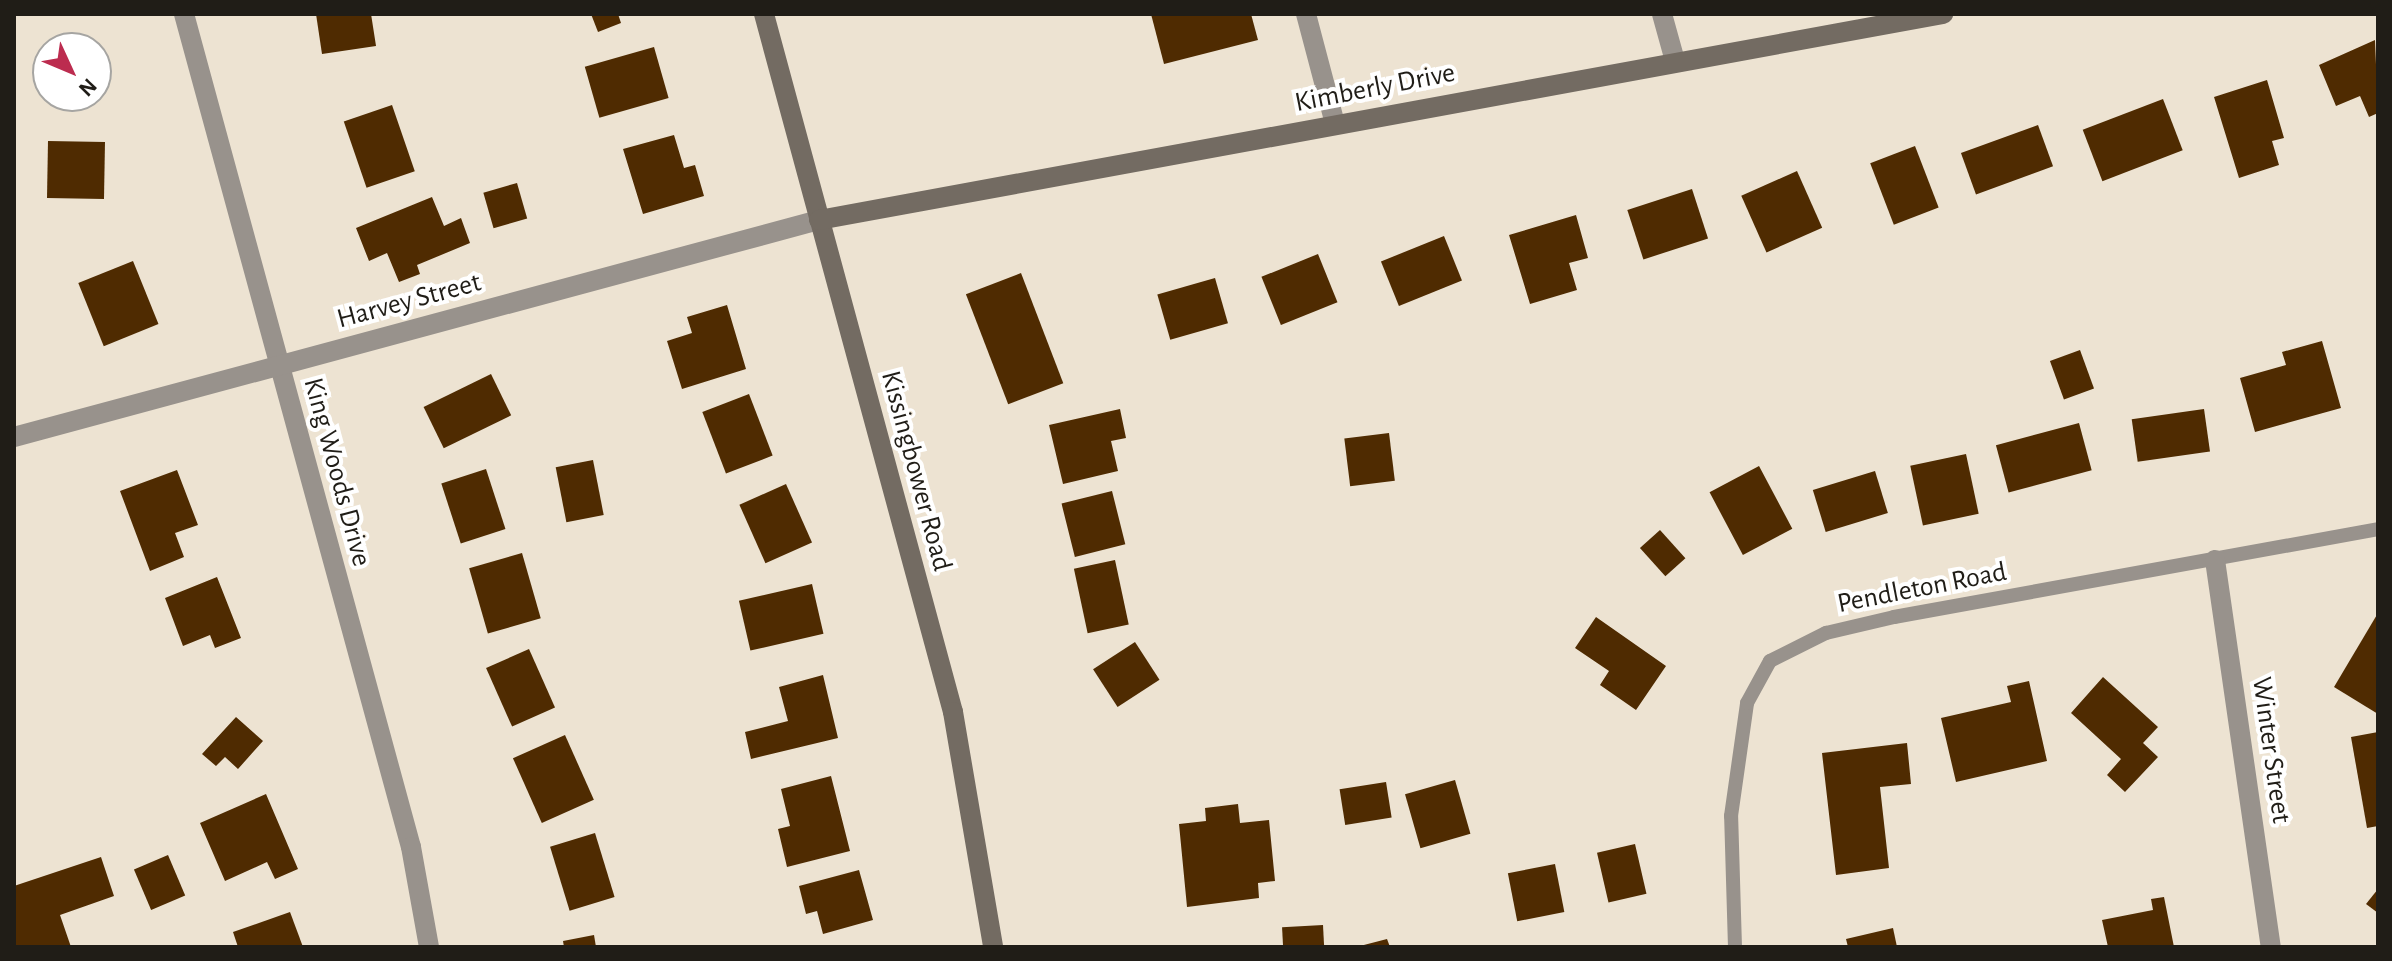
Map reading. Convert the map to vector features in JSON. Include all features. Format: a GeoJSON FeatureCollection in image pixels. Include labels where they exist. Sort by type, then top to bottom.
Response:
{"type":"FeatureCollection","features":[{"type":"Feature","properties":{"kind":"street","name":"King Woods Drive"},"geometry":{"type":"LineString","coordinates":[[184,14],[411,847],[429,947]]}},
{"type":"Feature","properties":{"kind":"street","name":"Kissingbower Road"},"geometry":{"type":"LineString","coordinates":[[764,14],[953,712],[993,947]]}},
{"type":"Feature","properties":{"kind":"street"},"geometry":{"type":"LineString","coordinates":[[1306,14],[1335,124]]}},
{"type":"Feature","properties":{"kind":"street"},"geometry":{"type":"LineString","coordinates":[[1662,14],[1675,61]]}},
{"type":"Feature","properties":{"kind":"street","name":"Kimberly Drive"},"geometry":{"type":"LineString","coordinates":[[819,220],[1943,14]]}},
{"type":"Feature","properties":{"kind":"street","name":"Harvey Street"},"geometry":{"type":"LineString","coordinates":[[14,437],[819,220]]}},
{"type":"Feature","properties":{"kind":"street","name":"Winter Street"},"geometry":{"type":"LineString","coordinates":[[2215,560],[2271,947]]}},
{"type":"Feature","properties":{"kind":"lane","name":"Pendleton Road"},"geometry":{"type":"LineString","coordinates":[[1735,947],[1731,816],[1747,703],[1770,661],[1826,633],[1894,617],[2378,529]]}},
{"type":"Feature","properties":{"kind":"building"},"geometry":{"type":"Polygon","coordinates":[[[316,14],[371,14],[376,46],[322,54],[316,14]]]}},
{"type":"Feature","properties":{"kind":"building"},"geometry":{"type":"Polygon","coordinates":[[[591,14],[618,14],[621,23],[598,32],[591,14]]]}},
{"type":"Feature","properties":{"kind":"building"},"geometry":{"type":"Polygon","coordinates":[[[1151,14],[1251,14],[1258,40],[1164,64],[1151,14]]]}},
{"type":"Feature","properties":{"kind":"building"},"geometry":{"type":"Polygon","coordinates":[[[2375,40],[2378,113],[2369,117],[2360,96],[2336,106],[2319,65],[2375,40]]]}},
{"type":"Feature","properties":{"kind":"building"},"geometry":{"type":"Polygon","coordinates":[[[654,47],[669,98],[599,118],[585,67],[654,47]]]}},
{"type":"Feature","properties":{"kind":"building"},"geometry":{"type":"Polygon","coordinates":[[[2267,80],[2284,138],[2272,141],[2279,165],[2239,178],[2214,97],[2267,80]]]}},
{"type":"Feature","properties":{"kind":"building"},"geometry":{"type":"Polygon","coordinates":[[[2163,99],[2183,150],[2102,181],[2083,130],[2163,99]]]}},
{"type":"Feature","properties":{"kind":"building"},"geometry":{"type":"Polygon","coordinates":[[[392,105],[415,171],[367,188],[344,122],[392,105]]]}},
{"type":"Feature","properties":{"kind":"building"},"geometry":{"type":"Polygon","coordinates":[[[2038,125],[2053,166],[1976,194],[1961,153],[2038,125]]]}},
{"type":"Feature","properties":{"kind":"building"},"geometry":{"type":"Polygon","coordinates":[[[674,135],[684,168],[695,165],[704,196],[643,214],[623,149],[674,135]]]}},
{"type":"Feature","properties":{"kind":"building"},"geometry":{"type":"Polygon","coordinates":[[[48,141],[105,142],[104,199],[47,198],[48,141]]]}},
{"type":"Feature","properties":{"kind":"building"},"geometry":{"type":"Polygon","coordinates":[[[1915,146],[1939,208],[1894,225],[1870,163],[1915,146]]]}},
{"type":"Feature","properties":{"kind":"building"},"geometry":{"type":"Polygon","coordinates":[[[1797,171],[1822,228],[1766,252],[1741,196],[1797,171]]]}},
{"type":"Feature","properties":{"kind":"building"},"geometry":{"type":"Polygon","coordinates":[[[517,183],[527,219],[494,228],[483,193],[517,183]]]}},
{"type":"Feature","properties":{"kind":"building"},"geometry":{"type":"Polygon","coordinates":[[[1692,189],[1708,238],[1643,259],[1627,210],[1692,189]]]}},
{"type":"Feature","properties":{"kind":"building"},"geometry":{"type":"Polygon","coordinates":[[[432,197],[444,226],[461,218],[470,243],[417,265],[420,274],[399,282],[387,253],[369,261],[356,228],[432,197]]]}},
{"type":"Feature","properties":{"kind":"building"},"geometry":{"type":"Polygon","coordinates":[[[1576,215],[1588,258],[1569,263],[1577,290],[1530,304],[1509,235],[1576,215]]]}},
{"type":"Feature","properties":{"kind":"building"},"geometry":{"type":"Polygon","coordinates":[[[1444,236],[1462,281],[1399,306],[1381,261],[1444,236]]]}},
{"type":"Feature","properties":{"kind":"building"},"geometry":{"type":"Polygon","coordinates":[[[1318,254],[1337,302],[1281,325],[1261,277],[1318,254]]]}},
{"type":"Feature","properties":{"kind":"building"},"geometry":{"type":"Polygon","coordinates":[[[133,261],[158,324],[104,346],[78,283],[133,261]]]}},
{"type":"Feature","properties":{"kind":"building"},"geometry":{"type":"Polygon","coordinates":[[[1021,273],[1063,383],[1008,404],[966,294],[1021,273]]]}},
{"type":"Feature","properties":{"kind":"building"},"geometry":{"type":"Polygon","coordinates":[[[1215,278],[1228,323],[1170,340],[1157,295],[1215,278]]]}},
{"type":"Feature","properties":{"kind":"building"},"geometry":{"type":"Polygon","coordinates":[[[727,305],[746,369],[682,389],[667,341],[692,333],[687,317],[727,305]]]}},
{"type":"Feature","properties":{"kind":"building"},"geometry":{"type":"Polygon","coordinates":[[[2322,341],[2341,408],[2255,432],[2240,378],[2286,365],[2282,352],[2322,341]]]}},
{"type":"Feature","properties":{"kind":"building"},"geometry":{"type":"Polygon","coordinates":[[[2080,350],[2094,389],[2064,399],[2050,361],[2080,350]]]}},
{"type":"Feature","properties":{"kind":"building"},"geometry":{"type":"Polygon","coordinates":[[[491,374],[511,415],[444,448],[424,407],[491,374]]]}},
{"type":"Feature","properties":{"kind":"building"},"geometry":{"type":"Polygon","coordinates":[[[749,394],[773,456],[726,474],[702,412],[749,394]]]}},
{"type":"Feature","properties":{"kind":"building"},"geometry":{"type":"Polygon","coordinates":[[[1120,409],[1126,438],[1111,441],[1118,471],[1063,484],[1049,425],[1120,409]]]}},
{"type":"Feature","properties":{"kind":"building"},"geometry":{"type":"Polygon","coordinates":[[[2204,409],[2210,452],[2138,462],[2132,419],[2204,409]]]}},
{"type":"Feature","properties":{"kind":"building"},"geometry":{"type":"Polygon","coordinates":[[[2079,423],[2092,470],[2009,493],[1996,445],[2079,423]]]}},
{"type":"Feature","properties":{"kind":"building"},"geometry":{"type":"Polygon","coordinates":[[[1389,433],[1395,481],[1350,486],[1344,438],[1389,433]]]}},
{"type":"Feature","properties":{"kind":"building"},"geometry":{"type":"Polygon","coordinates":[[[1966,454],[1979,514],[1923,526],[1910,466],[1966,454]]]}},
{"type":"Feature","properties":{"kind":"building"},"geometry":{"type":"Polygon","coordinates":[[[593,460],[604,515],[566,522],[556,467],[593,460]]]}},
{"type":"Feature","properties":{"kind":"building"},"geometry":{"type":"Polygon","coordinates":[[[1759,466],[1792,529],[1743,555],[1710,492],[1759,466]]]}},
{"type":"Feature","properties":{"kind":"building"},"geometry":{"type":"Polygon","coordinates":[[[486,469],[505,529],[461,543],[441,484],[486,469]]]}},
{"type":"Feature","properties":{"kind":"building"},"geometry":{"type":"Polygon","coordinates":[[[177,470],[198,525],[175,533],[184,557],[150,571],[120,491],[177,470]]]}},
{"type":"Feature","properties":{"kind":"building"},"geometry":{"type":"Polygon","coordinates":[[[1875,471],[1888,513],[1826,532],[1813,490],[1875,471]]]}},
{"type":"Feature","properties":{"kind":"building"},"geometry":{"type":"Polygon","coordinates":[[[786,484],[812,542],[765,563],[739,505],[786,484]]]}},
{"type":"Feature","properties":{"kind":"building"},"geometry":{"type":"Polygon","coordinates":[[[1112,491],[1125,544],[1075,557],[1062,504],[1112,491]]]}},
{"type":"Feature","properties":{"kind":"building"},"geometry":{"type":"Polygon","coordinates":[[[1660,530],[1685,558],[1665,576],[1640,548],[1660,530]]]}},
{"type":"Feature","properties":{"kind":"building"},"geometry":{"type":"Polygon","coordinates":[[[522,553],[541,618],[488,634],[469,568],[522,553]]]}},
{"type":"Feature","properties":{"kind":"building"},"geometry":{"type":"Polygon","coordinates":[[[1115,560],[1129,625],[1088,633],[1074,569],[1115,560]]]}},
{"type":"Feature","properties":{"kind":"building"},"geometry":{"type":"Polygon","coordinates":[[[217,577],[241,638],[215,648],[210,635],[183,646],[165,598],[217,577]]]}},
{"type":"Feature","properties":{"kind":"building"},"geometry":{"type":"Polygon","coordinates":[[[812,584],[823,634],[750,651],[739,601],[812,584]]]}},
{"type":"Feature","properties":{"kind":"building"},"geometry":{"type":"Polygon","coordinates":[[[2378,613],[2378,714],[2334,687],[2378,613]]]}},
{"type":"Feature","properties":{"kind":"building"},"geometry":{"type":"Polygon","coordinates":[[[1596,617],[1666,666],[1636,710],[1600,685],[1609,671],[1575,648],[1596,617]]]}},
{"type":"Feature","properties":{"kind":"building"},"geometry":{"type":"Polygon","coordinates":[[[1135,642],[1160,680],[1118,707],[1093,669],[1135,642]]]}},
{"type":"Feature","properties":{"kind":"building"},"geometry":{"type":"Polygon","coordinates":[[[529,649],[555,707],[512,727],[486,668],[529,649]]]}},
{"type":"Feature","properties":{"kind":"building"},"geometry":{"type":"Polygon","coordinates":[[[823,675],[838,738],[751,759],[745,732],[788,721],[779,687],[823,675]]]}},
{"type":"Feature","properties":{"kind":"building"},"geometry":{"type":"Polygon","coordinates":[[[2103,677],[2158,727],[2143,743],[2158,757],[2125,792],[2107,775],[2121,759],[2071,713],[2103,677]]]}},
{"type":"Feature","properties":{"kind":"building"},"geometry":{"type":"Polygon","coordinates":[[[2029,681],[2047,761],[1956,782],[1941,718],[2011,702],[2007,686],[2029,681]]]}},
{"type":"Feature","properties":{"kind":"building"},"geometry":{"type":"Polygon","coordinates":[[[236,717],[263,741],[238,769],[225,757],[216,766],[202,754],[236,717]]]}},
{"type":"Feature","properties":{"kind":"building"},"geometry":{"type":"Polygon","coordinates":[[[2378,732],[2378,826],[2367,828],[2351,737],[2378,732]]]}},
{"type":"Feature","properties":{"kind":"building"},"geometry":{"type":"Polygon","coordinates":[[[565,735],[594,800],[542,823],[513,758],[565,735]]]}},
{"type":"Feature","properties":{"kind":"building"},"geometry":{"type":"Polygon","coordinates":[[[1907,743],[1911,784],[1880,787],[1889,868],[1836,875],[1822,753],[1907,743]]]}},
{"type":"Feature","properties":{"kind":"building"},"geometry":{"type":"Polygon","coordinates":[[[831,776],[850,851],[787,867],[778,829],[790,826],[781,789],[831,776]]]}},
{"type":"Feature","properties":{"kind":"building"},"geometry":{"type":"Polygon","coordinates":[[[1455,780],[1470,834],[1420,848],[1405,794],[1455,780]]]}},
{"type":"Feature","properties":{"kind":"building"},"geometry":{"type":"Polygon","coordinates":[[[1386,782],[1392,818],[1345,825],[1340,789],[1386,782]]]}},
{"type":"Feature","properties":{"kind":"building"},"geometry":{"type":"Polygon","coordinates":[[[266,794],[298,869],[275,879],[267,862],[225,881],[200,823],[266,794]]]}},
{"type":"Feature","properties":{"kind":"building"},"geometry":{"type":"Polygon","coordinates":[[[1238,804],[1240,823],[1269,820],[1275,881],[1258,883],[1259,898],[1187,907],[1179,824],[1206,821],[1205,808],[1238,804]]]}},
{"type":"Feature","properties":{"kind":"building"},"geometry":{"type":"Polygon","coordinates":[[[595,833],[615,897],[570,911],[550,847],[595,833]]]}},
{"type":"Feature","properties":{"kind":"building"},"geometry":{"type":"Polygon","coordinates":[[[1635,844],[1646,894],[1608,902],[1597,853],[1635,844]]]}},
{"type":"Feature","properties":{"kind":"building"},"geometry":{"type":"Polygon","coordinates":[[[168,855],[185,896],[151,910],[134,869],[168,855]]]}},
{"type":"Feature","properties":{"kind":"building"},"geometry":{"type":"Polygon","coordinates":[[[101,857],[114,896],[60,915],[71,947],[14,947],[14,886],[101,857]]]}},
{"type":"Feature","properties":{"kind":"building"},"geometry":{"type":"Polygon","coordinates":[[[1555,864],[1564,912],[1517,921],[1508,873],[1555,864]]]}},
{"type":"Feature","properties":{"kind":"building"},"geometry":{"type":"Polygon","coordinates":[[[859,870],[873,920],[823,934],[817,911],[806,914],[799,886],[859,870]]]}},
{"type":"Feature","properties":{"kind":"building"},"geometry":{"type":"Polygon","coordinates":[[[2378,889],[2378,913],[2366,904],[2378,889]]]}},
{"type":"Feature","properties":{"kind":"building"},"geometry":{"type":"Polygon","coordinates":[[[2164,897],[2174,947],[2108,947],[2102,920],[2153,910],[2151,899],[2164,897]]]}},
{"type":"Feature","properties":{"kind":"building"},"geometry":{"type":"Polygon","coordinates":[[[290,912],[303,947],[238,947],[233,932],[290,912]]]}},
{"type":"Feature","properties":{"kind":"building"},"geometry":{"type":"Polygon","coordinates":[[[1323,925],[1324,947],[1283,947],[1282,927],[1323,925]]]}},
{"type":"Feature","properties":{"kind":"building"},"geometry":{"type":"Polygon","coordinates":[[[1893,928],[1897,947],[1848,947],[1846,939],[1893,928]]]}},
{"type":"Feature","properties":{"kind":"building"},"geometry":{"type":"Polygon","coordinates":[[[594,935],[596,947],[564,947],[563,941],[594,935]]]}},
{"type":"Feature","properties":{"kind":"building"},"geometry":{"type":"Polygon","coordinates":[[[1387,939],[1390,947],[1360,946],[1387,939]]]}}]}
